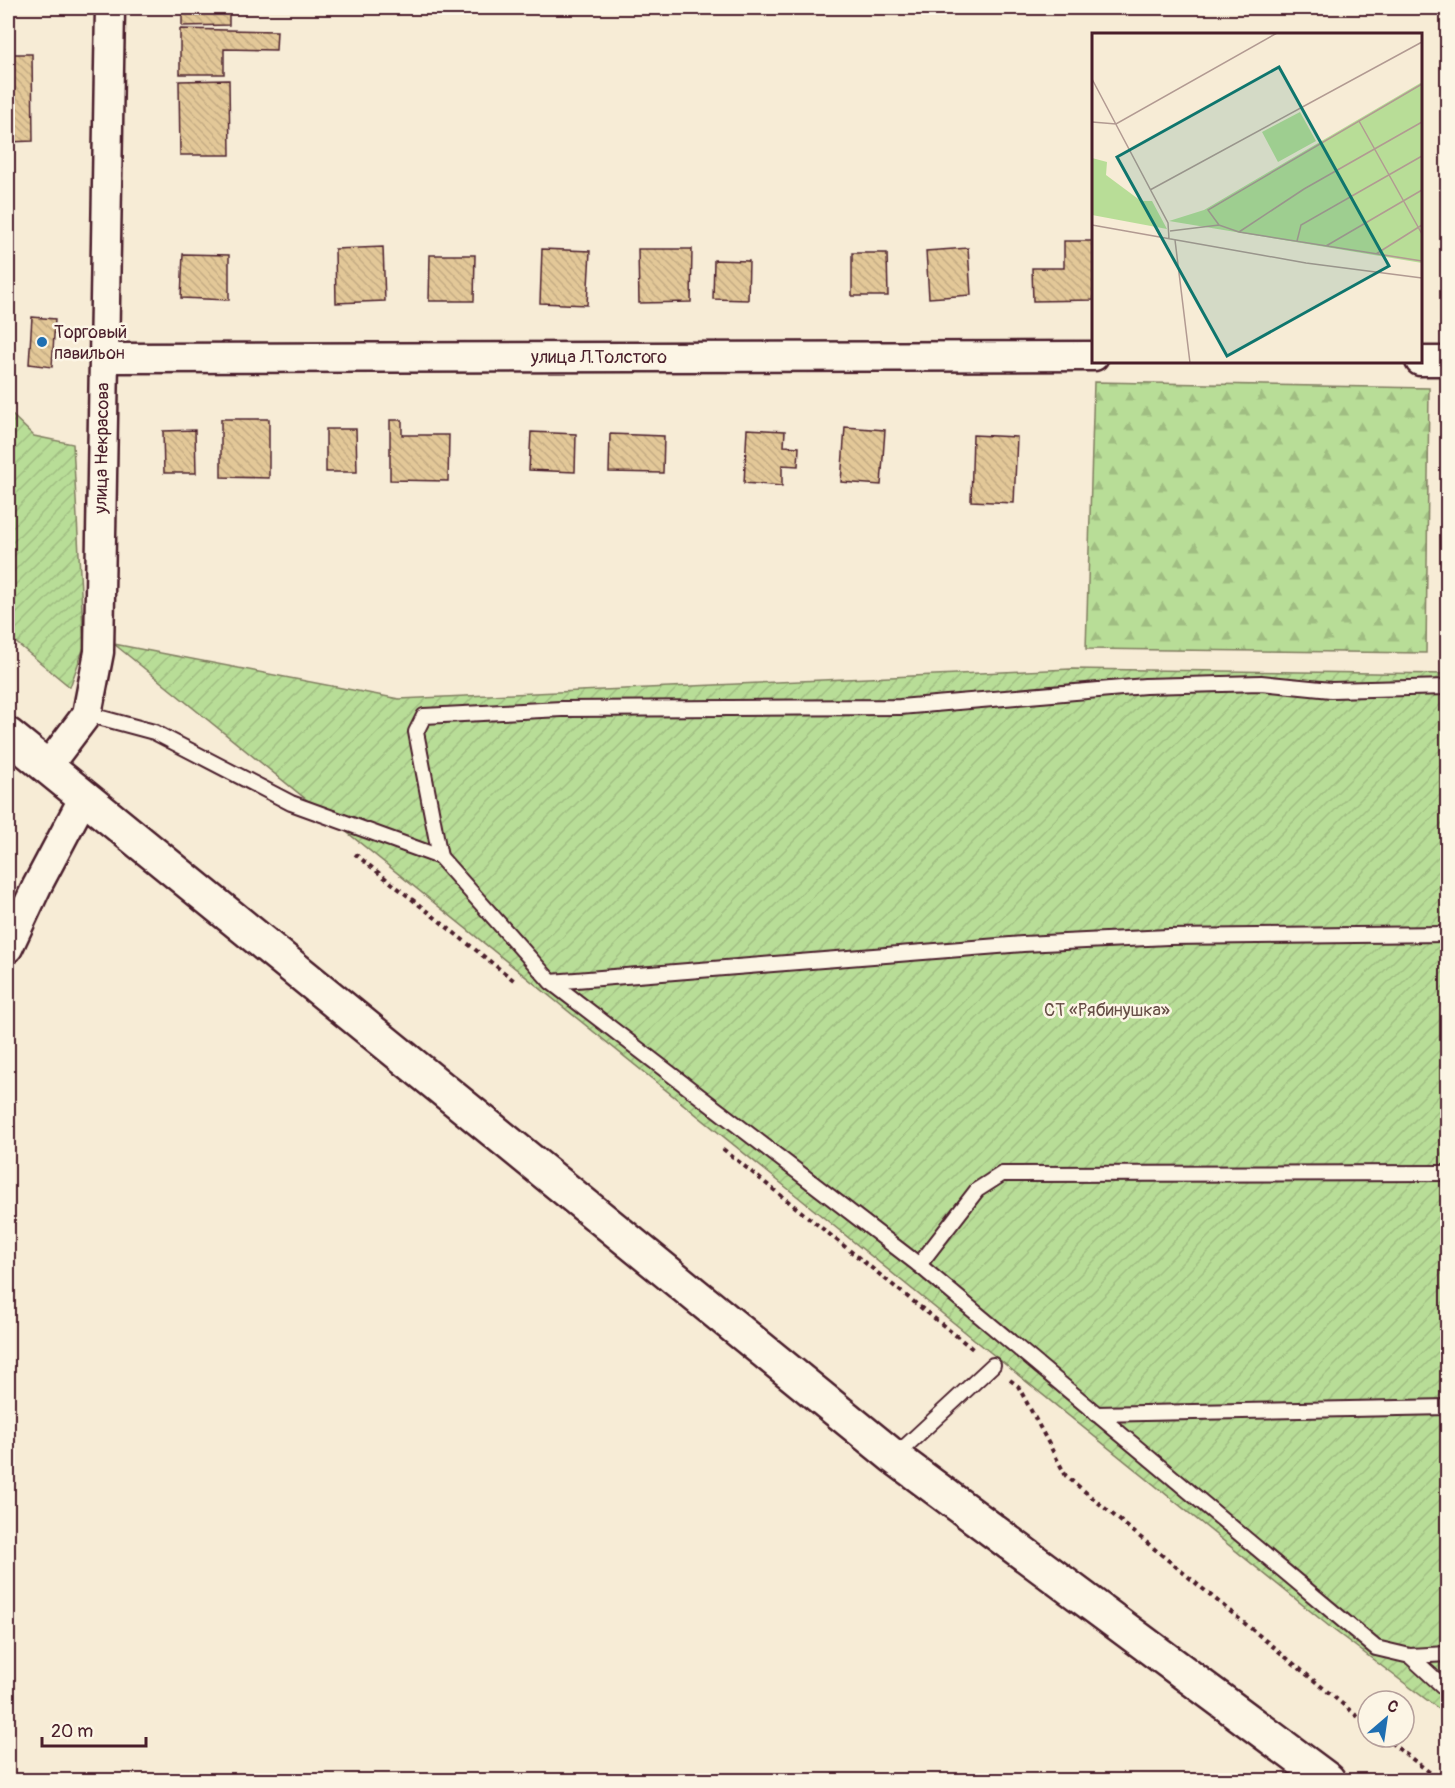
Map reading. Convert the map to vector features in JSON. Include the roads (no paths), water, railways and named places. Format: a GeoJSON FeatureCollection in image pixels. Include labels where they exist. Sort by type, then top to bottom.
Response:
{"type":"FeatureCollection","features":[{"type":"Feature","properties":{"kind":"main road"},"geometry":{"type":"LineString","coordinates":[[8,735],[894,1456],[1328,1780]]}},
{"type":"Feature","properties":{"kind":"street","name":"улица Некрасова"},"geometry":{"type":"LineString","coordinates":[[47,767],[87,714],[99,652],[110,8]]}},
{"type":"Feature","properties":{"kind":"street","name":"улица Л.Толстого"},"geometry":{"type":"LineString","coordinates":[[104,358],[1092,356]]}},
{"type":"Feature","properties":{"kind":"street"},"geometry":{"type":"LineString","coordinates":[[1422,361],[1448,361]]}},
{"type":"Feature","properties":{"kind":"street"},"geometry":{"type":"LineString","coordinates":[[8,948],[37,886],[84,797]]}},
{"type":"Feature","properties":{"kind":"lane"},"geometry":{"type":"LineString","coordinates":[[440,857],[416,732],[424,716],[562,709],[900,706],[1145,686],[1261,683],[1332,690],[1448,687]]}},
{"type":"Feature","properties":{"kind":"lane"},"geometry":{"type":"LineString","coordinates":[[87,714],[154,732],[291,803],[440,857],[551,982],[919,1265],[1376,1648],[1410,1656],[1448,1654]]}},
{"type":"Feature","properties":{"kind":"lane"},"geometry":{"type":"LineString","coordinates":[[551,982],[1023,944],[1168,936],[1448,934]]}},
{"type":"Feature","properties":{"kind":"lane"},"geometry":{"type":"LineString","coordinates":[[919,1265],[977,1190],[1002,1174],[1448,1173]]}},
{"type":"Feature","properties":{"kind":"lane"},"geometry":{"type":"LineString","coordinates":[[894,1456],[993,1365]]}},
{"type":"Feature","properties":{"kind":"lane"},"geometry":{"type":"LineString","coordinates":[[1096,1414],[1448,1407]]}},
{"type":"Feature","properties":{"kind":"lane"},"geometry":{"type":"LineString","coordinates":[[1410,1656],[1448,1691]]}},
{"type":"Feature","properties":{"kind":"place","name":"Торговый павильон"},"geometry":{"type":"Point","coordinates":[42,342]}},
{"type":"Feature","properties":{"kind":"park label","name":"СТ «Рябинушка»"},"geometry":{"type":"Point","coordinates":[1107,1010]}}]}
